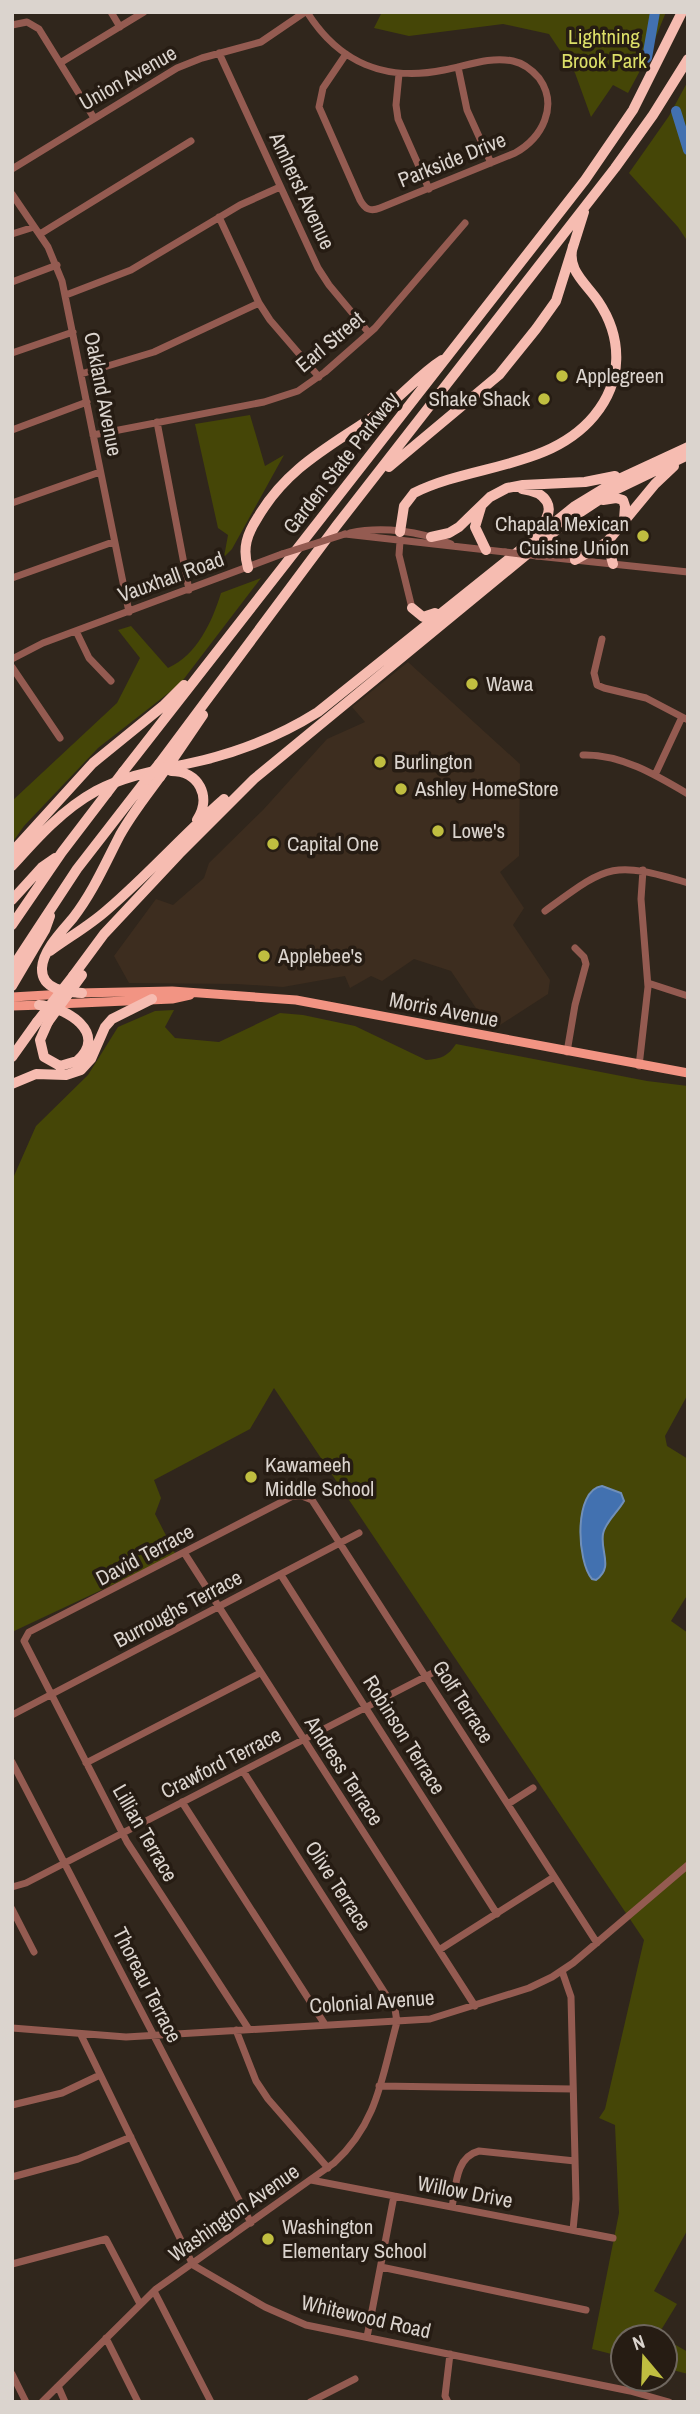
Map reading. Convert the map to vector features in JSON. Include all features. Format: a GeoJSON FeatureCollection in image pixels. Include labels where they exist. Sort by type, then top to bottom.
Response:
{"type":"FeatureCollection","features":[{"type":"Feature","properties":{"kind":"highway","name":"Garden State Parkway"},"geometry":{"type":"LineString","coordinates":[[12,925],[107,793],[129,774],[216,654],[584,180],[639,98],[682,12]]}},
{"type":"Feature","properties":{"kind":"highway","name":"Garden State Parkway"},"geometry":{"type":"LineString","coordinates":[[12,968],[58,897],[368,485],[586,206],[653,115],[685,63]]}},
{"type":"Feature","properties":{"kind":"highway"},"geometry":{"type":"LineString","coordinates":[[368,485],[507,366],[556,300],[586,206]]}},
{"type":"Feature","properties":{"kind":"highway"},"geometry":{"type":"LineString","coordinates":[[400,536],[404,506],[414,493],[555,447],[586,425],[605,400],[615,374],[616,343],[605,313],[573,268],[572,246]]}},
{"type":"Feature","properties":{"kind":"highway"},"geometry":{"type":"LineString","coordinates":[[248,568],[244,552],[250,531],[271,498],[288,478],[318,452],[386,408],[422,372],[448,357]]}},
{"type":"Feature","properties":{"kind":"highway"},"geometry":{"type":"LineString","coordinates":[[12,866],[57,820],[86,797],[129,774],[223,755],[294,726],[327,706],[522,547],[584,500],[638,470],[688,447]]}},
{"type":"Feature","properties":{"kind":"highway"},"geometry":{"type":"LineString","coordinates":[[12,1058],[43,1022],[104,934],[182,850],[254,779],[560,527],[629,482],[688,455]]}},
{"type":"Feature","properties":{"kind":"highway"},"geometry":{"type":"LineString","coordinates":[[575,560],[607,542],[662,476],[688,455]]}},
{"type":"Feature","properties":{"kind":"highway"},"geometry":{"type":"LineString","coordinates":[[430,537],[459,527],[502,490],[519,485],[593,481],[638,470]]}},
{"type":"Feature","properties":{"kind":"highway"},"geometry":{"type":"LineString","coordinates":[[502,490],[537,492],[545,498],[549,506],[545,522],[522,547]]}},
{"type":"Feature","properties":{"kind":"highway"},"geometry":{"type":"LineString","coordinates":[[594,503],[621,499],[625,506],[624,520]]}},
{"type":"Feature","properties":{"kind":"highway"},"geometry":{"type":"LineString","coordinates":[[485,502],[477,516],[475,527],[486,550]]}},
{"type":"Feature","properties":{"kind":"highway"},"geometry":{"type":"LineString","coordinates":[[607,542],[613,564]]}},
{"type":"Feature","properties":{"kind":"highway"},"geometry":{"type":"LineString","coordinates":[[412,608],[419,615],[426,617],[453,603]]}},
{"type":"Feature","properties":{"kind":"highway"},"geometry":{"type":"LineString","coordinates":[[405,643],[413,627],[412,608]]}},
{"type":"Feature","properties":{"kind":"highway"},"geometry":{"type":"LineString","coordinates":[[12,852],[93,763],[163,706],[216,654]]}},
{"type":"Feature","properties":{"kind":"highway"},"geometry":{"type":"LineString","coordinates":[[82,993],[61,991],[48,984],[42,970],[46,956],[95,886],[125,828],[199,722],[230,670]]}},
{"type":"Feature","properties":{"kind":"highway"},"geometry":{"type":"LineString","coordinates":[[129,774],[178,771],[194,777],[202,789],[204,803],[191,828]]}},
{"type":"Feature","properties":{"kind":"highway"},"geometry":{"type":"LineString","coordinates":[[46,956],[108,909],[191,828],[235,790],[254,779]]}},
{"type":"Feature","properties":{"kind":"highway"},"geometry":{"type":"LineString","coordinates":[[12,875],[34,843]]}},
{"type":"Feature","properties":{"kind":"highway"},"geometry":{"type":"LineString","coordinates":[[12,900],[42,867],[62,852]]}},
{"type":"Feature","properties":{"kind":"highway"},"geometry":{"type":"LineString","coordinates":[[12,986],[45,930],[58,897]]}},
{"type":"Feature","properties":{"kind":"highway"},"geometry":{"type":"LineString","coordinates":[[12,1084],[27,1076],[66,1075],[84,1068],[106,1027],[118,1015],[152,999]]}},
{"type":"Feature","properties":{"kind":"highway"},"geometry":{"type":"LineString","coordinates":[[39,1005],[63,1010],[84,1027],[88,1042],[80,1059],[63,1066],[47,1060],[40,1044],[43,1022]]}},
{"type":"Feature","properties":{"kind":"main road","name":"Morris Avenue"},"geometry":{"type":"LineString","coordinates":[[12,996],[172,991],[306,1001],[639,1066],[688,1073]]}},
{"type":"Feature","properties":{"kind":"main road","name":"Morris Avenue"},"geometry":{"type":"LineString","coordinates":[[12,1006],[187,997],[191,994]]}},
{"type":"Feature","properties":{"kind":"street"},"geometry":{"type":"LineString","coordinates":[[111,12],[120,27]]}},
{"type":"Feature","properties":{"kind":"street"},"geometry":{"type":"LineString","coordinates":[[60,63],[144,12]]}},
{"type":"Feature","properties":{"kind":"street","name":"Union Avenue"},"geometry":{"type":"LineString","coordinates":[[12,169],[177,68],[261,41],[306,12]]}},
{"type":"Feature","properties":{"kind":"street","name":"Parkside Drive"},"geometry":{"type":"LineString","coordinates":[[306,12],[322,33],[346,54],[377,70],[399,74],[430,73],[488,61],[520,63],[536,75],[545,90],[549,103],[547,116],[536,137],[523,149],[376,210],[366,208],[362,205],[318,107],[323,88],[346,54]]}},
{"type":"Feature","properties":{"kind":"street"},"geometry":{"type":"LineString","coordinates":[[12,25],[23,22],[33,24],[94,118]]}},
{"type":"Feature","properties":{"kind":"street","name":"Amherst Avenue"},"geometry":{"type":"LineString","coordinates":[[219,53],[323,277],[369,333]]}},
{"type":"Feature","properties":{"kind":"street"},"geometry":{"type":"LineString","coordinates":[[458,67],[467,110],[491,163]]}},
{"type":"Feature","properties":{"kind":"street"},"geometry":{"type":"LineString","coordinates":[[399,74],[396,105],[398,119],[429,188]]}},
{"type":"Feature","properties":{"kind":"street"},"geometry":{"type":"LineString","coordinates":[[40,234],[191,141]]}},
{"type":"Feature","properties":{"kind":"street"},"geometry":{"type":"LineString","coordinates":[[66,295],[131,270],[219,217],[280,187]]}},
{"type":"Feature","properties":{"kind":"street","name":"Oakland Avenue"},"geometry":{"type":"LineString","coordinates":[[12,194],[40,234],[57,265],[66,295],[128,612]]}},
{"type":"Feature","properties":{"kind":"street"},"geometry":{"type":"LineString","coordinates":[[219,217],[259,303],[270,320],[319,377]]}},
{"type":"Feature","properties":{"kind":"street","name":"Earl Street"},"geometry":{"type":"LineString","coordinates":[[93,435],[275,399],[298,391],[319,377],[369,333],[465,223]]}},
{"type":"Feature","properties":{"kind":"street"},"geometry":{"type":"LineString","coordinates":[[12,234],[34,227]]}},
{"type":"Feature","properties":{"kind":"street"},"geometry":{"type":"LineString","coordinates":[[12,282],[57,265]]}},
{"type":"Feature","properties":{"kind":"street"},"geometry":{"type":"LineString","coordinates":[[81,374],[154,352],[259,303]]}},
{"type":"Feature","properties":{"kind":"street"},"geometry":{"type":"LineString","coordinates":[[12,354],[73,331]]}},
{"type":"Feature","properties":{"kind":"street"},"geometry":{"type":"LineString","coordinates":[[12,430],[86,401]]}},
{"type":"Feature","properties":{"kind":"street"},"geometry":{"type":"LineString","coordinates":[[157,422],[189,590]]}},
{"type":"Feature","properties":{"kind":"street"},"geometry":{"type":"LineString","coordinates":[[12,503],[100,472]]}},
{"type":"Feature","properties":{"kind":"street","name":"Vauxhall Road"},"geometry":{"type":"LineString","coordinates":[[12,659],[43,643],[282,554],[345,534],[373,529],[455,546],[688,572]]}},
{"type":"Feature","properties":{"kind":"street","name":"Vauxhall Road"},"geometry":{"type":"LineString","coordinates":[[345,534],[372,538],[430,537],[455,546]]}},
{"type":"Feature","properties":{"kind":"street"},"geometry":{"type":"LineString","coordinates":[[400,536],[400,561],[412,608]]}},
{"type":"Feature","properties":{"kind":"street"},"geometry":{"type":"LineString","coordinates":[[12,578],[113,542]]}},
{"type":"Feature","properties":{"kind":"street"},"geometry":{"type":"LineString","coordinates":[[76,631],[89,658],[111,681]]}},
{"type":"Feature","properties":{"kind":"street"},"geometry":{"type":"LineString","coordinates":[[602,639],[594,673],[597,685],[646,698],[685,718],[654,775]]}},
{"type":"Feature","properties":{"kind":"street"},"geometry":{"type":"LineString","coordinates":[[12,667],[60,738]]}},
{"type":"Feature","properties":{"kind":"street"},"geometry":{"type":"LineString","coordinates":[[583,755],[608,756],[688,793]]}},
{"type":"Feature","properties":{"kind":"street"},"geometry":{"type":"LineString","coordinates":[[545,911],[600,874],[618,869],[643,870],[688,883]]}},
{"type":"Feature","properties":{"kind":"street"},"geometry":{"type":"LineString","coordinates":[[639,1066],[647,1013],[648,983],[641,899],[643,870]]}},
{"type":"Feature","properties":{"kind":"street"},"geometry":{"type":"LineString","coordinates":[[567,1052],[586,964],[576,948]]}},
{"type":"Feature","properties":{"kind":"street"},"geometry":{"type":"LineString","coordinates":[[648,983],[688,996]]}},
{"type":"Feature","properties":{"kind":"street","name":"Golf Terrace"},"geometry":{"type":"LineString","coordinates":[[289,1498],[302,1496],[312,1500],[597,1943]]}},
{"type":"Feature","properties":{"kind":"street","name":"David Terrace"},"geometry":{"type":"LineString","coordinates":[[25,1647],[25,1637],[29,1632],[185,1554],[289,1498]]}},
{"type":"Feature","properties":{"kind":"street","name":"Burroughs Terrace"},"geometry":{"type":"LineString","coordinates":[[12,1715],[359,1534]]}},
{"type":"Feature","properties":{"kind":"street","name":"Andress Terrace"},"geometry":{"type":"LineString","coordinates":[[185,1554],[475,2006]]}},
{"type":"Feature","properties":{"kind":"street","name":"Robinson Terrace"},"geometry":{"type":"LineString","coordinates":[[281,1575],[497,1914]]}},
{"type":"Feature","properties":{"kind":"street","name":"Lillian Terrace"},"geometry":{"type":"LineString","coordinates":[[25,1647],[122,1833],[248,2028]]}},
{"type":"Feature","properties":{"kind":"street","name":"Crawford Terrace"},"geometry":{"type":"LineString","coordinates":[[12,1887],[26,1883],[444,1667]]}},
{"type":"Feature","properties":{"kind":"street"},"geometry":{"type":"LineString","coordinates":[[86,1763],[260,1673]]}},
{"type":"Feature","properties":{"kind":"street","name":"Thoreau Terrace"},"geometry":{"type":"LineString","coordinates":[[12,1762],[251,2223]]}},
{"type":"Feature","properties":{"kind":"street","name":"Olive Terrace"},"geometry":{"type":"LineString","coordinates":[[243,1771],[395,2009],[397,2022]]}},
{"type":"Feature","properties":{"kind":"street"},"geometry":{"type":"LineString","coordinates":[[508,1804],[533,1788]]}},
{"type":"Feature","properties":{"kind":"street"},"geometry":{"type":"LineString","coordinates":[[181,1802],[324,2024]]}},
{"type":"Feature","properties":{"kind":"street","name":"Colonial Avenue"},"geometry":{"type":"LineString","coordinates":[[12,2028],[126,2038],[248,2028],[430,2019],[529,1988],[562,1971],[688,1865]]}},
{"type":"Feature","properties":{"kind":"street"},"geometry":{"type":"LineString","coordinates":[[439,1950],[554,1877]]}},
{"type":"Feature","properties":{"kind":"street"},"geometry":{"type":"LineString","coordinates":[[12,1909],[34,1952]]}},
{"type":"Feature","properties":{"kind":"street"},"geometry":{"type":"LineString","coordinates":[[562,1971],[571,1997],[576,2199],[572,2230]]}},
{"type":"Feature","properties":{"kind":"street","name":"Washington Avenue"},"geometry":{"type":"LineString","coordinates":[[42,2402],[154,2291],[328,2168],[351,2148],[368,2121],[397,2022]]}},
{"type":"Feature","properties":{"kind":"street"},"geometry":{"type":"LineString","coordinates":[[236,2030],[256,2081],[268,2099],[328,2168]]}},
{"type":"Feature","properties":{"kind":"street"},"geometry":{"type":"LineString","coordinates":[[81,2035],[193,2264]]}},
{"type":"Feature","properties":{"kind":"street"},"geometry":{"type":"LineString","coordinates":[[12,2105],[62,2093],[100,2075]]}},
{"type":"Feature","properties":{"kind":"street"},"geometry":{"type":"LineString","coordinates":[[379,2086],[573,2090]]}},
{"type":"Feature","properties":{"kind":"street"},"geometry":{"type":"LineString","coordinates":[[12,2177],[78,2159],[131,2137]]}},
{"type":"Feature","properties":{"kind":"street"},"geometry":{"type":"LineString","coordinates":[[452,2207],[462,2161],[473,2152],[575,2161]]}},
{"type":"Feature","properties":{"kind":"street","name":"Willow Drive"},"geometry":{"type":"LineString","coordinates":[[311,2180],[613,2238]]}},
{"type":"Feature","properties":{"kind":"street"},"geometry":{"type":"LineString","coordinates":[[367,2337],[394,2196]]}},
{"type":"Feature","properties":{"kind":"street"},"geometry":{"type":"LineString","coordinates":[[12,2264],[106,2239],[140,2304]]}},
{"type":"Feature","properties":{"kind":"street","name":"Whitewood Road"},"geometry":{"type":"LineString","coordinates":[[193,2264],[265,2307],[306,2325],[630,2391],[669,2402]]}},
{"type":"Feature","properties":{"kind":"street"},"geometry":{"type":"LineString","coordinates":[[380,2267],[586,2310]]}},
{"type":"Feature","properties":{"kind":"street"},"geometry":{"type":"LineString","coordinates":[[154,2291],[211,2402]]}},
{"type":"Feature","properties":{"kind":"street"},"geometry":{"type":"LineString","coordinates":[[106,2338],[138,2402]]}},
{"type":"Feature","properties":{"kind":"street"},"geometry":{"type":"LineString","coordinates":[[435,2402],[446,2399],[450,2354]]}},
{"type":"Feature","properties":{"kind":"street"},"geometry":{"type":"LineString","coordinates":[[12,2374],[26,2402]]}},
{"type":"Feature","properties":{"kind":"street"},"geometry":{"type":"LineString","coordinates":[[310,2402],[355,2379]]}},
{"type":"Feature","properties":{"kind":"street"},"geometry":{"type":"LineString","coordinates":[[58,2386],[65,2402]]}},
{"type":"Feature","properties":{"kind":"shaded area"},"geometry":{"type":"Polygon","coordinates":[[[408,662],[520,764],[519,856],[500,872],[524,908],[513,925],[550,980],[548,994],[497,1027],[488,1026],[451,971],[414,959],[382,981],[371,976],[350,988],[345,976],[283,987],[129,983],[114,956],[156,899],[173,905],[204,878],[209,863],[263,810],[327,739],[365,722],[352,707],[408,662]]]}},
{"type":"Feature","properties":{"kind":"green space","name":"Lightning Brook Park"},"geometry":{"type":"Polygon","coordinates":[[[382,12],[666,12],[649,54],[628,93],[613,85],[591,117],[575,73],[549,34],[503,24],[409,36],[374,28],[382,12]]]}},
{"type":"Feature","properties":{"kind":"green space"},"geometry":{"type":"Polygon","coordinates":[[[688,81],[688,242],[678,227],[629,173],[669,116],[688,81]]]}},
{"type":"Feature","properties":{"kind":"green space"},"geometry":{"type":"Polygon","coordinates":[[[250,415],[265,466],[284,455],[232,549],[224,557],[228,535],[218,528],[195,424],[250,415]]]}},
{"type":"Feature","properties":{"kind":"green space"},"geometry":{"type":"Polygon","coordinates":[[[261,578],[180,684],[98,748],[24,826],[12,843],[12,801],[117,703],[140,658],[118,630],[131,626],[168,668],[195,646],[213,615],[221,593],[261,578]]]}},
{"type":"Feature","properties":{"kind":"green space"},"geometry":{"type":"Polygon","coordinates":[[[174,1010],[165,1027],[175,1038],[219,1042],[280,1013],[303,1015],[355,1026],[426,1060],[444,1056],[456,1044],[647,1081],[688,1086],[688,1394],[665,1436],[667,1446],[688,1459],[688,1594],[671,1621],[688,1633],[688,2229],[654,2291],[677,2304],[665,2323],[609,2323],[609,2353],[592,2349],[619,2213],[615,2125],[599,2118],[605,2109],[644,1940],[274,1388],[250,1429],[154,1480],[161,1498],[155,1514],[176,1555],[12,1632],[14,1176],[36,1126],[88,1075],[118,1027],[155,1011],[174,1010]]]}},
{"type":"Feature","properties":{"kind":"green space"},"geometry":{"type":"Polygon","coordinates":[[[679,2347],[688,2352],[688,2374],[679,2372],[679,2347]]]}},
{"type":"Feature","properties":{"kind":"water"},"geometry":{"type":"Polygon","coordinates":[[[602,1486],[621,1493],[624,1501],[604,1530],[605,1564],[596,1580],[592,1579],[583,1558],[580,1528],[586,1500],[593,1490],[602,1486]]]}},
{"type":"Feature","properties":{"kind":"waterway"},"geometry":{"type":"LineString","coordinates":[[647,58],[655,12]]}},
{"type":"Feature","properties":{"kind":"waterway"},"geometry":{"type":"LineString","coordinates":[[676,111],[688,150]]}},
{"type":"Feature","properties":{"kind":"place","name":"Applegreen"},"geometry":{"type":"Point","coordinates":[562,376]}},
{"type":"Feature","properties":{"kind":"place","name":"Shake Shack"},"geometry":{"type":"Point","coordinates":[544,399]}},
{"type":"Feature","properties":{"kind":"place","name":"Chapala Mexican Cuisine Union"},"geometry":{"type":"Point","coordinates":[643,536]}},
{"type":"Feature","properties":{"kind":"place","name":"Wawa"},"geometry":{"type":"Point","coordinates":[472,684]}},
{"type":"Feature","properties":{"kind":"place","name":"Burlington"},"geometry":{"type":"Point","coordinates":[380,762]}},
{"type":"Feature","properties":{"kind":"place","name":"Ashley HomeStore"},"geometry":{"type":"Point","coordinates":[401,789]}},
{"type":"Feature","properties":{"kind":"place","name":"Lowe's"},"geometry":{"type":"Point","coordinates":[438,831]}},
{"type":"Feature","properties":{"kind":"place","name":"Capital One"},"geometry":{"type":"Point","coordinates":[273,844]}},
{"type":"Feature","properties":{"kind":"place","name":"Applebee's"},"geometry":{"type":"Point","coordinates":[264,956]}},
{"type":"Feature","properties":{"kind":"place","name":"Kawameeh Middle School"},"geometry":{"type":"Point","coordinates":[251,1477]}},
{"type":"Feature","properties":{"kind":"place","name":"Washington Elementary School"},"geometry":{"type":"Point","coordinates":[268,2239]}}]}
